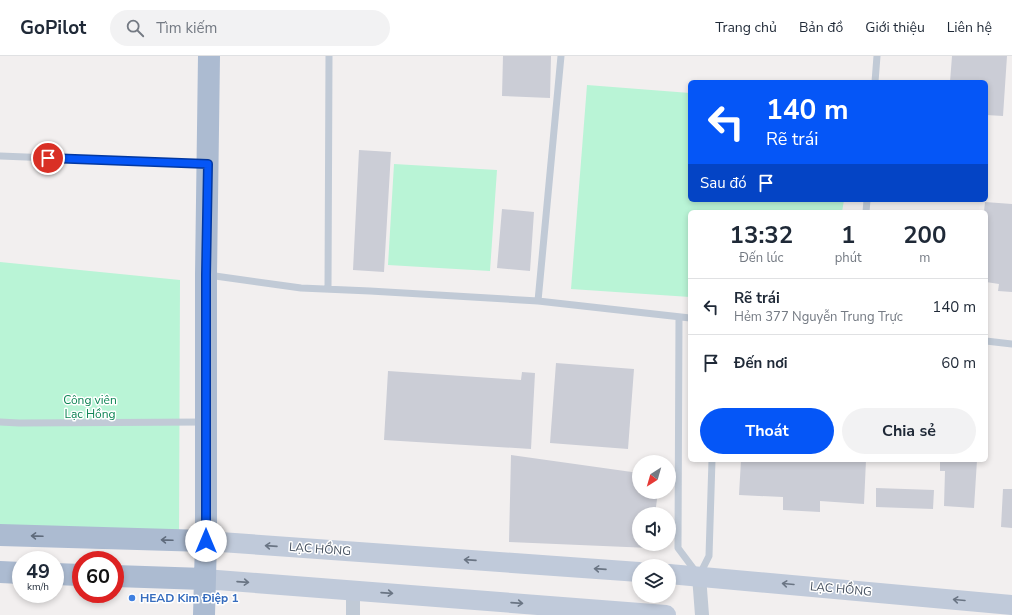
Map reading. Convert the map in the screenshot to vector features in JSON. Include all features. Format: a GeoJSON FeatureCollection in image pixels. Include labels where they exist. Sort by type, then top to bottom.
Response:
{"type":"FeatureCollection","features":[{"type":"Feature","properties":{"kind":"main road"},"geometry":{"type":"LineString","coordinates":[[204,615],[206,541],[206,275],[209,56]]}},
{"type":"Feature","properties":{"kind":"main road","name":"LẠC HỒNG"},"geometry":{"type":"LineString","coordinates":[[0,534],[206,541],[632,571]]}},
{"type":"Feature","properties":{"kind":"main road"},"geometry":{"type":"LineString","coordinates":[[0,572],[12,573]]}},
{"type":"Feature","properties":{"kind":"main road","name":"LẠC HỒNG"},"geometry":{"type":"LineString","coordinates":[[676,574],[984,609],[1012,605]]}},
{"type":"Feature","properties":{"kind":"main road"},"geometry":{"type":"LineString","coordinates":[[124,576],[204,579],[666,615]]}},
{"type":"Feature","properties":{"kind":"street"},"geometry":{"type":"LineString","coordinates":[[700,576],[702,615]]}},
{"type":"Feature","properties":{"kind":"street"},"geometry":{"type":"LineString","coordinates":[[353,591],[353,615]]}},
{"type":"Feature","properties":{"kind":"lane"},"geometry":{"type":"LineString","coordinates":[[328,289],[329,56]]}},
{"type":"Feature","properties":{"kind":"lane"},"geometry":{"type":"LineString","coordinates":[[538,301],[561,56]]}},
{"type":"Feature","properties":{"kind":"lane"},"geometry":{"type":"LineString","coordinates":[[875,80],[877,56]]}},
{"type":"Feature","properties":{"kind":"lane"},"geometry":{"type":"LineString","coordinates":[[0,156],[208,164]]}},
{"type":"Feature","properties":{"kind":"lane"},"geometry":{"type":"LineString","coordinates":[[206,275],[301,288],[538,301],[688,318]]}},
{"type":"Feature","properties":{"kind":"lane"},"geometry":{"type":"LineString","coordinates":[[680,317],[678,548],[700,576],[709,556],[712,462]]}},
{"type":"Feature","properties":{"kind":"lane"},"geometry":{"type":"LineString","coordinates":[[988,341],[1012,344]]}},
{"type":"Feature","properties":{"kind":"lane"},"geometry":{"type":"LineString","coordinates":[[0,422],[206,422]]}},
{"type":"Feature","properties":{"kind":"green space"},"geometry":{"type":"Polygon","coordinates":[[[587,85],[688,93],[688,202],[844,202],[842,210],[688,210],[688,297],[571,289],[587,85]]]}},
{"type":"Feature","properties":{"kind":"green space"},"geometry":{"type":"Polygon","coordinates":[[[394,164],[497,170],[490,271],[388,265],[394,164]]]}},
{"type":"Feature","properties":{"kind":"green space","name":"Công viên Lạc Hồng"},"geometry":{"type":"Polygon","coordinates":[[[0,262],[180,280],[179,540],[0,534],[0,262]]]}},
{"type":"Feature","properties":{"kind":"building"},"geometry":{"type":"Polygon","coordinates":[[[503,56],[551,56],[550,98],[502,96],[503,56]]]}},
{"type":"Feature","properties":{"kind":"building"},"geometry":{"type":"Polygon","coordinates":[[[952,56],[1007,56],[1003,116],[988,115],[988,80],[950,80],[952,56]]]}},
{"type":"Feature","properties":{"kind":"building"},"geometry":{"type":"Polygon","coordinates":[[[359,150],[391,152],[384,272],[353,270],[359,150]]]}},
{"type":"Feature","properties":{"kind":"building"},"geometry":{"type":"Polygon","coordinates":[[[985,202],[1012,204],[1012,292],[998,291],[999,284],[988,282],[988,210],[984,210],[985,202]]]}},
{"type":"Feature","properties":{"kind":"building"},"geometry":{"type":"Polygon","coordinates":[[[502,209],[534,212],[530,271],[497,268],[502,209]]]}},
{"type":"Feature","properties":{"kind":"building"},"geometry":{"type":"Polygon","coordinates":[[[556,363],[634,369],[628,449],[550,443],[556,363]]]}},
{"type":"Feature","properties":{"kind":"building"},"geometry":{"type":"Polygon","coordinates":[[[388,371],[521,380],[522,372],[535,373],[531,449],[384,440],[388,371]]]}},
{"type":"Feature","properties":{"kind":"building"},"geometry":{"type":"Polygon","coordinates":[[[511,455],[632,472],[632,499],[657,499],[656,507],[632,507],[632,547],[509,542],[511,455]]]}},
{"type":"Feature","properties":{"kind":"building"},"geometry":{"type":"Polygon","coordinates":[[[741,462],[866,462],[864,504],[820,501],[820,512],[783,510],[783,497],[739,495],[741,462]]]}},
{"type":"Feature","properties":{"kind":"building"},"geometry":{"type":"Polygon","coordinates":[[[940,462],[977,462],[974,508],[944,506],[945,471],[940,471],[940,462]]]}},
{"type":"Feature","properties":{"kind":"building"},"geometry":{"type":"Polygon","coordinates":[[[876,488],[934,490],[933,509],[876,507],[876,488]]]}},
{"type":"Feature","properties":{"kind":"building"},"geometry":{"type":"Polygon","coordinates":[[[1003,489],[1012,489],[1012,528],[1001,527],[1003,489]]]}},
{"type":"Feature","properties":{"kind":"place","name":"HEAD Kim Điệp 1"},"geometry":{"type":"Point","coordinates":[132,598]}},
{"type":"Feature","properties":{"kind":"route"},"geometry":{"type":"LineString","coordinates":[[48,158],[208,164],[206,275],[206,541]]}}]}
